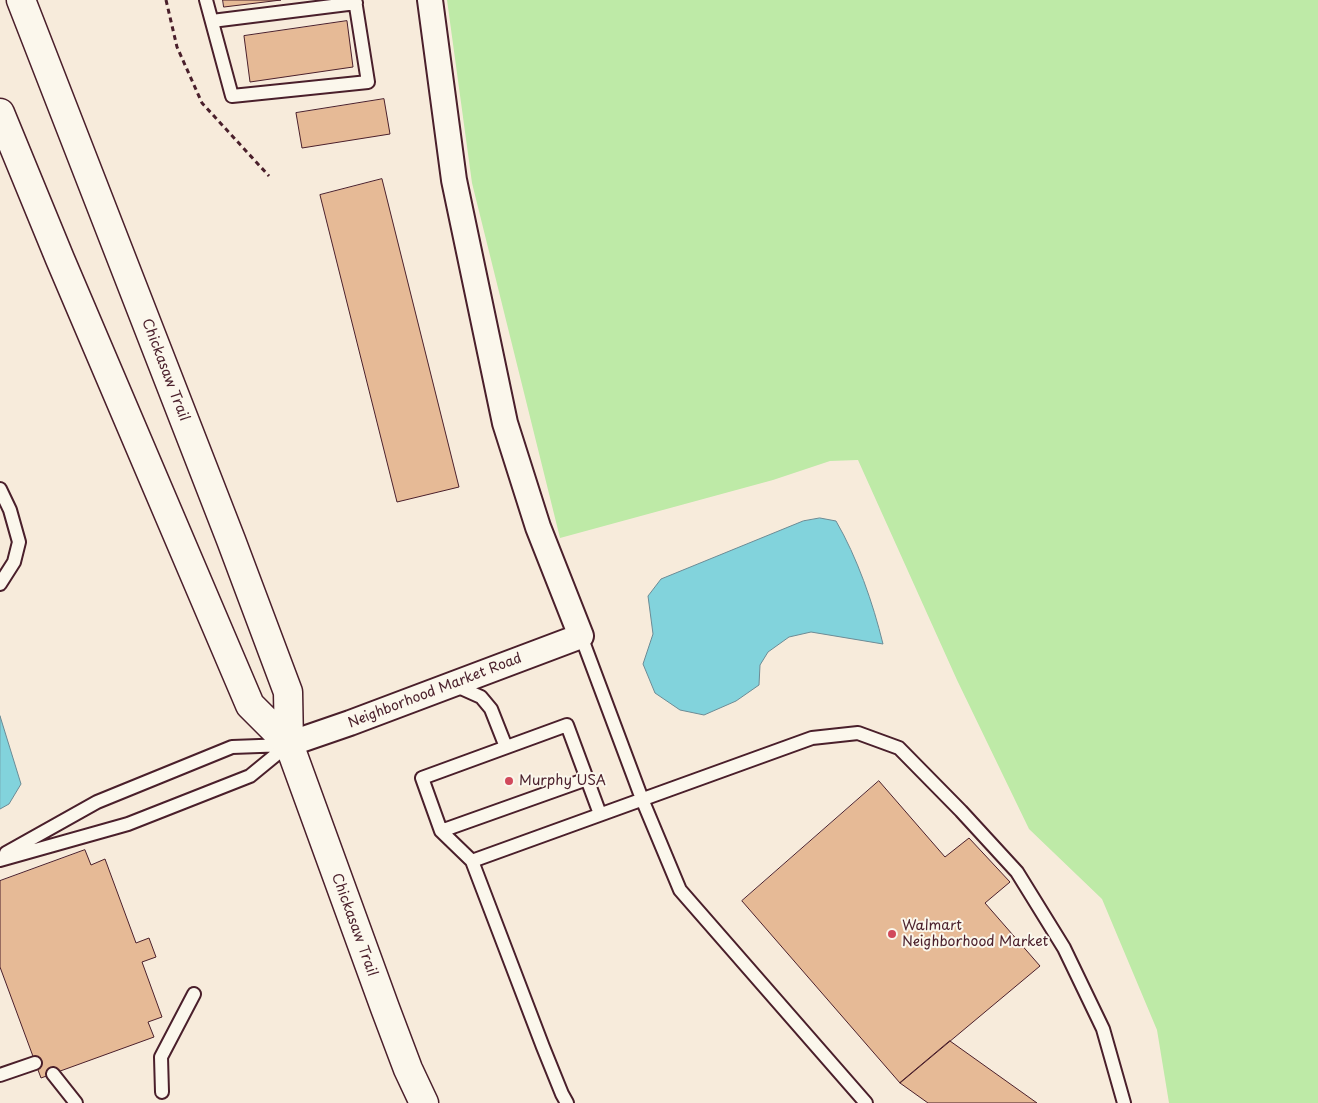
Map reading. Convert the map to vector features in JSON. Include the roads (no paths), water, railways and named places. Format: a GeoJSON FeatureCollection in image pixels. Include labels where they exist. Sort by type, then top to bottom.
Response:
{"type":"FeatureCollection","features":[{"type":"Feature","properties":{"kind":"street","name":"Chickasaw Trail"},"geometry":{"type":"LineString","coordinates":[[21,0],[231,540],[288,692],[289,744],[385,1008],[408,1069],[424,1103]]}},
{"type":"Feature","properties":{"kind":"street"},"geometry":{"type":"LineString","coordinates":[[430,0],[454,180],[505,423],[538,528],[581,636]]}},
{"type":"Feature","properties":{"kind":"street","name":"Chickasaw Trail"},"geometry":{"type":"LineString","coordinates":[[0,113],[60,259],[250,705],[289,744]]}},
{"type":"Feature","properties":{"kind":"street","name":"Neighborhood Market Road"},"geometry":{"type":"LineString","coordinates":[[289,744],[581,636]]}},
{"type":"Feature","properties":{"kind":"lane"},"geometry":{"type":"LineString","coordinates":[[206,0],[232,96],[368,82],[355,2],[212,21]]}},
{"type":"Feature","properties":{"kind":"lane"},"geometry":{"type":"LineString","coordinates":[[0,489],[10,510],[19,542],[14,562],[0,584]]}},
{"type":"Feature","properties":{"kind":"lane"},"geometry":{"type":"LineString","coordinates":[[581,636],[642,799],[680,890],[866,1103]]}},
{"type":"Feature","properties":{"kind":"lane"},"geometry":{"type":"LineString","coordinates":[[452,684],[481,697],[491,709],[506,747]]}},
{"type":"Feature","properties":{"kind":"lane"},"geometry":{"type":"LineString","coordinates":[[567,1103],[472,861],[441,830],[422,778],[567,725],[600,814]]}},
{"type":"Feature","properties":{"kind":"lane"},"geometry":{"type":"LineString","coordinates":[[472,861],[812,738],[858,733],[899,748],[1017,872],[1064,948],[1103,1029],[1124,1103]]}},
{"type":"Feature","properties":{"kind":"lane"},"geometry":{"type":"LineString","coordinates":[[0,858],[97,802],[232,747],[289,744]]}},
{"type":"Feature","properties":{"kind":"lane"},"geometry":{"type":"LineString","coordinates":[[0,858],[128,824],[250,776],[289,744]]}},
{"type":"Feature","properties":{"kind":"lane"},"geometry":{"type":"LineString","coordinates":[[441,830],[588,779]]}},
{"type":"Feature","properties":{"kind":"lane"},"geometry":{"type":"LineString","coordinates":[[162,1092],[161,1057],[194,994]]}},
{"type":"Feature","properties":{"kind":"lane"},"geometry":{"type":"LineString","coordinates":[[0,1075],[36,1063]]}},
{"type":"Feature","properties":{"kind":"lane"},"geometry":{"type":"LineString","coordinates":[[54,1074],[76,1103]]}},
{"type":"Feature","properties":{"kind":"water"},"geometry":{"type":"Polygon","coordinates":[[[820,518],[836,521],[844,535],[864,581],[883,644],[811,632],[789,637],[768,652],[760,665],[759,685],[736,701],[704,715],[680,710],[655,693],[643,664],[653,634],[648,596],[661,579],[803,521],[820,518]]]}},
{"type":"Feature","properties":{"kind":"water"},"geometry":{"type":"Polygon","coordinates":[[[0,716],[21,784],[9,804],[0,809],[0,716]]]}},
{"type":"Feature","properties":{"kind":"place","name":"Murphy USA"},"geometry":{"type":"Point","coordinates":[509,781]}},
{"type":"Feature","properties":{"kind":"place","name":"Walmart Neighborhood Market"},"geometry":{"type":"Point","coordinates":[892,934]}}]}
